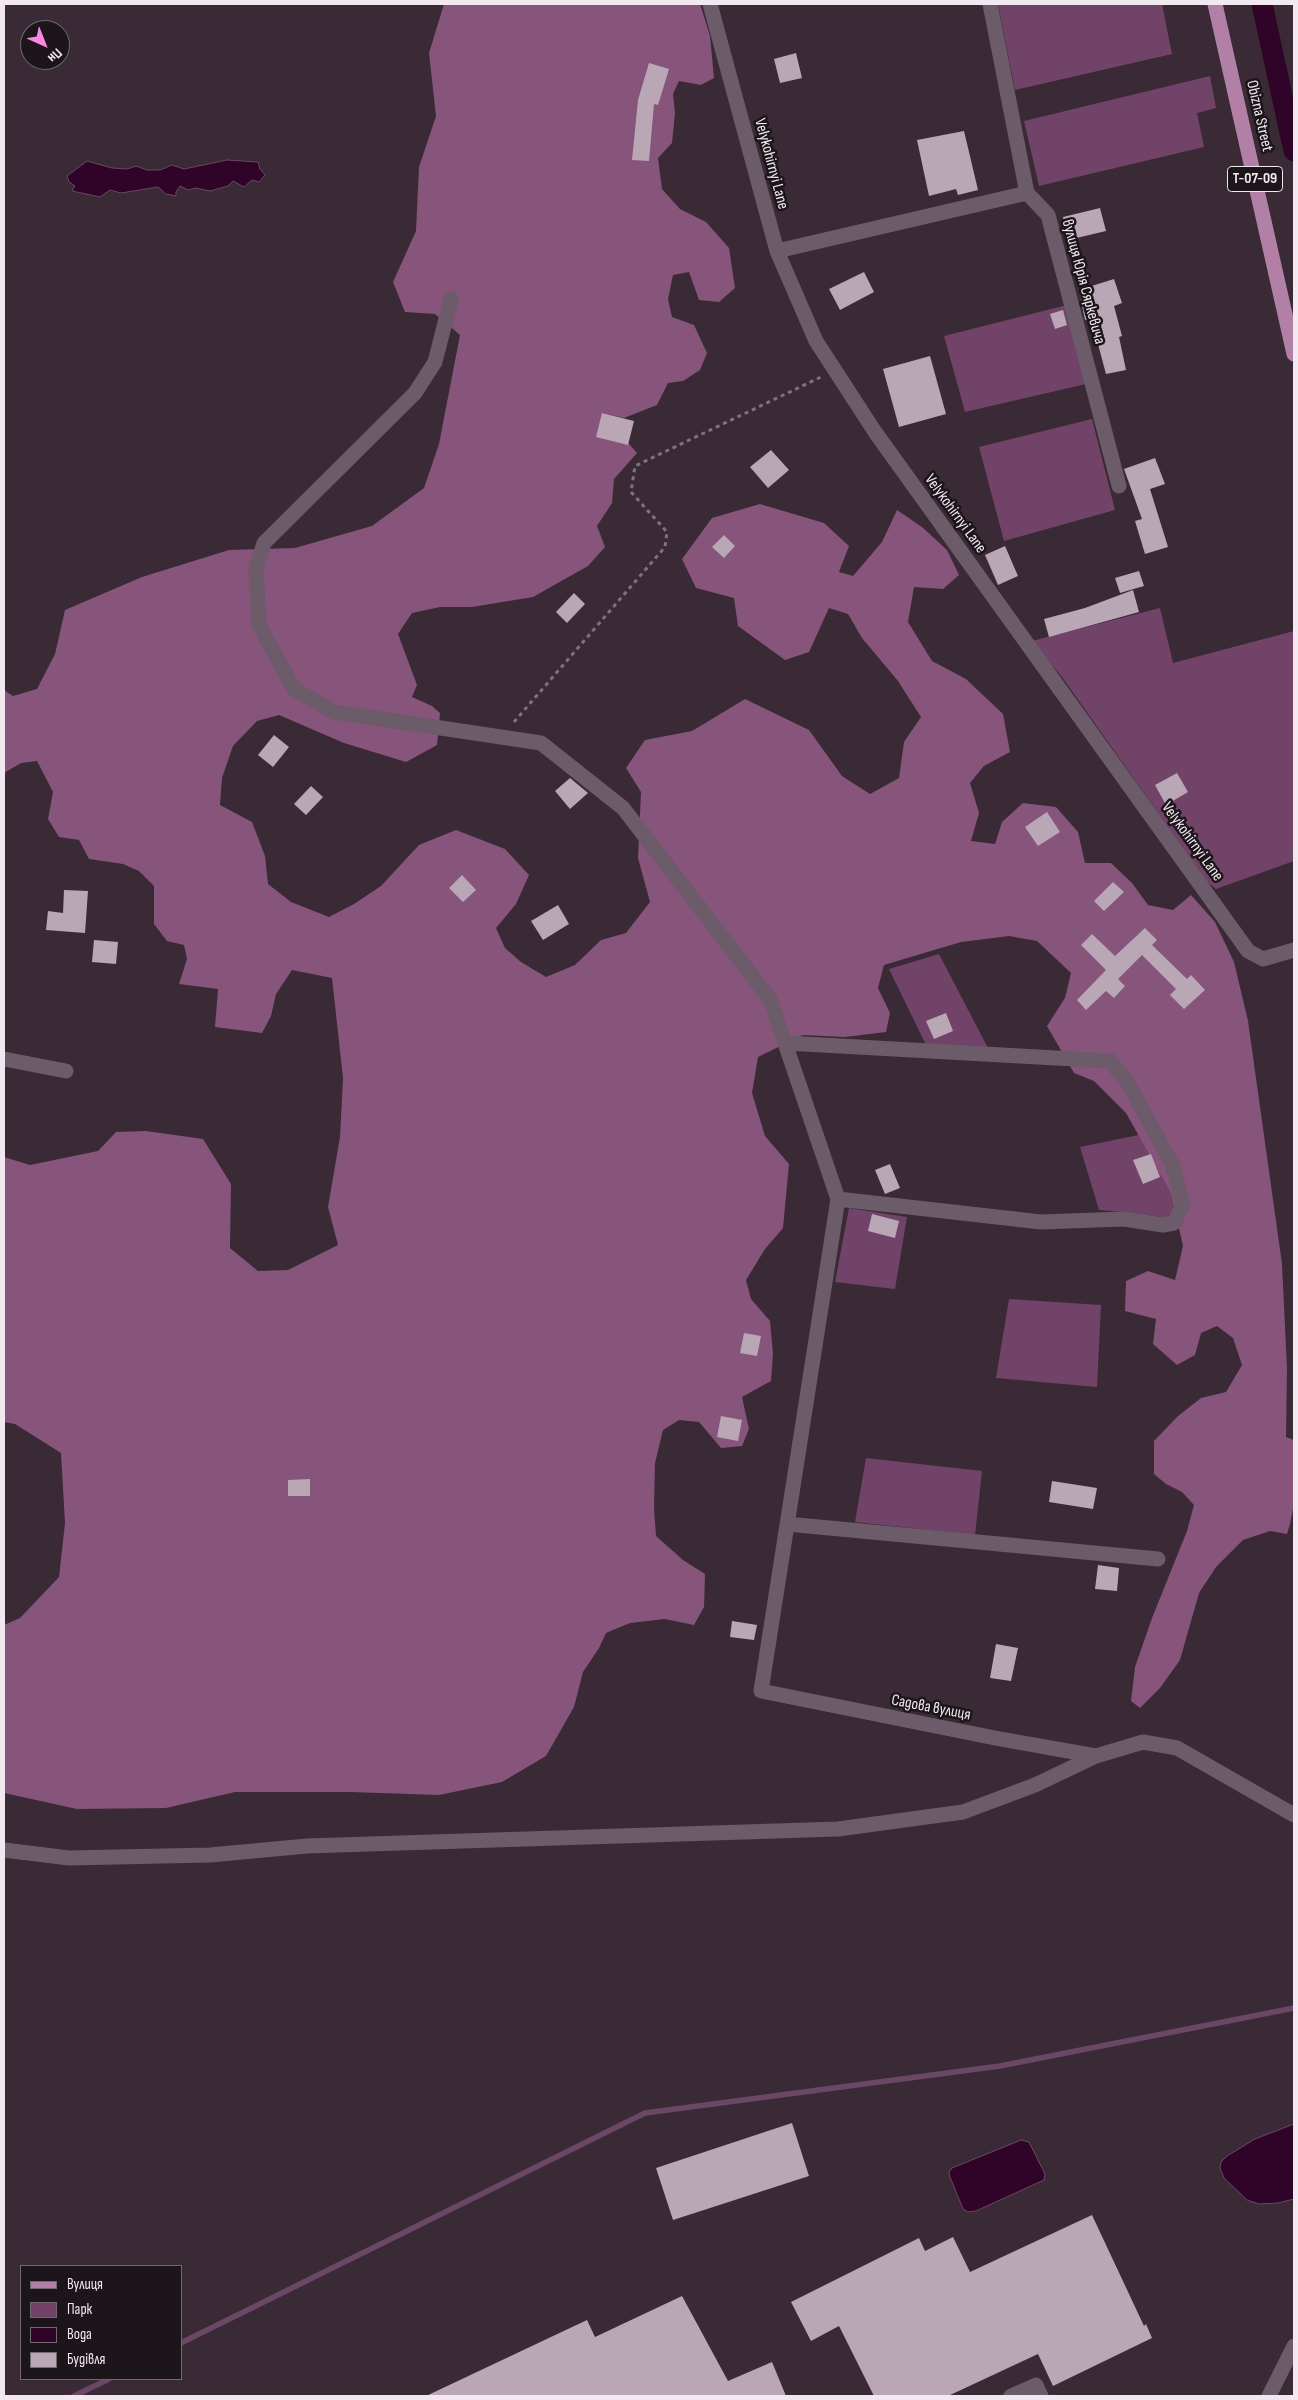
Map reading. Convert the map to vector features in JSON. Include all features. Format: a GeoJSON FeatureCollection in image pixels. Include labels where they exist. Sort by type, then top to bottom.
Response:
{"type":"FeatureCollection","features":[{"type":"Feature","properties":{"kind":"main road","name":"Obizna Street"},"geometry":{"type":"LineString","coordinates":[[1215,4],[1294,354]]}},
{"type":"Feature","properties":{"kind":"street","name":"Velykohirnyi Lane"},"geometry":{"type":"LineString","coordinates":[[710,4],[777,251],[816,341],[874,432],[1248,951],[1263,959],[1294,950]]}},
{"type":"Feature","properties":{"kind":"street"},"geometry":{"type":"LineString","coordinates":[[777,251],[1027,193],[990,4]]}},
{"type":"Feature","properties":{"kind":"street","name":"вулиця Юрія Сяркевича"},"geometry":{"type":"LineString","coordinates":[[1027,193],[1048,215],[1119,486]]}},
{"type":"Feature","properties":{"kind":"street"},"geometry":{"type":"LineString","coordinates":[[452,299],[435,362],[415,393],[264,543],[256,569],[259,625],[294,689],[334,712],[541,743],[623,808],[770,999],[838,1199],[787,1524],[1158,1558]]}},
{"type":"Feature","properties":{"kind":"street"},"geometry":{"type":"LineString","coordinates":[[786,1043],[1110,1060],[1128,1083],[1174,1166],[1183,1205],[1174,1223],[1163,1225],[1124,1219],[1041,1222],[838,1199]]}},
{"type":"Feature","properties":{"kind":"street"},"geometry":{"type":"LineString","coordinates":[[4,1059],[66,1071]]}},
{"type":"Feature","properties":{"kind":"street","name":"Садова вулиця"},"geometry":{"type":"LineString","coordinates":[[787,1524],[760,1691],[995,1738],[1096,1756]]}},
{"type":"Feature","properties":{"kind":"street"},"geometry":{"type":"LineString","coordinates":[[4,1850],[69,1858],[210,1855],[307,1846],[838,1828],[963,1812],[1035,1786],[1096,1756],[1144,1742],[1177,1748],[1294,1815]]}},
{"type":"Feature","properties":{"kind":"street"},"geometry":{"type":"LineString","coordinates":[[1269,2396],[1294,2346]]}},
{"type":"Feature","properties":{"kind":"street"},"geometry":{"type":"LineString","coordinates":[[1011,2396],[1036,2385],[1041,2396]]}},
{"type":"Feature","properties":{"kind":"path"},"geometry":{"type":"LineString","coordinates":[[501,737],[665,547],[668,532],[631,492],[635,466],[835,370]]}},
{"type":"Feature","properties":{"kind":"green space"},"geometry":{"type":"Polygon","coordinates":[[[998,4],[1162,4],[1172,54],[1015,90],[998,4]]]}},
{"type":"Feature","properties":{"kind":"green space"},"geometry":{"type":"Polygon","coordinates":[[[1210,76],[1216,108],[1197,113],[1204,147],[1039,186],[1024,121],[1210,76]]]}},
{"type":"Feature","properties":{"kind":"green space"},"geometry":{"type":"Polygon","coordinates":[[[1067,305],[1086,384],[965,412],[944,336],[1067,305]]]}},
{"type":"Feature","properties":{"kind":"green space"},"geometry":{"type":"Polygon","coordinates":[[[1092,419],[1115,510],[1004,541],[979,447],[1092,419]]]}},
{"type":"Feature","properties":{"kind":"green space"},"geometry":{"type":"Polygon","coordinates":[[[1160,608],[1173,663],[1294,631],[1294,861],[1216,889],[1207,882],[1062,677],[1032,641],[1160,608]]]}},
{"type":"Feature","properties":{"kind":"green space"},"geometry":{"type":"Polygon","coordinates":[[[939,954],[988,1048],[926,1045],[889,969],[939,954]]]}},
{"type":"Feature","properties":{"kind":"green space"},"geometry":{"type":"Polygon","coordinates":[[[1148,1133],[1177,1201],[1171,1214],[1167,1218],[1099,1210],[1080,1147],[1148,1133]]]}},
{"type":"Feature","properties":{"kind":"green space"},"geometry":{"type":"Polygon","coordinates":[[[849,1208],[907,1217],[895,1289],[835,1282],[849,1208]]]}},
{"type":"Feature","properties":{"kind":"green space"},"geometry":{"type":"Polygon","coordinates":[[[1009,1299],[1101,1305],[1097,1387],[996,1378],[1009,1299]]]}},
{"type":"Feature","properties":{"kind":"green space"},"geometry":{"type":"Polygon","coordinates":[[[866,1458],[982,1471],[975,1535],[855,1522],[866,1458]]]}},
{"type":"Feature","properties":{"kind":"shaded area"},"geometry":{"type":"Polygon","coordinates":[[[444,4],[700,4],[710,36],[714,78],[701,85],[679,81],[673,94],[675,113],[672,143],[658,158],[662,189],[680,209],[706,222],[729,248],[735,288],[719,302],[699,300],[689,272],[673,275],[668,299],[672,317],[694,325],[707,353],[700,370],[683,381],[668,383],[657,405],[624,418],[602,413],[637,453],[614,479],[612,503],[597,526],[605,547],[588,566],[533,597],[472,607],[440,607],[412,613],[398,634],[417,685],[412,697],[432,706],[440,713],[437,745],[406,762],[344,743],[279,715],[257,721],[233,746],[222,778],[220,805],[252,822],[265,856],[268,884],[291,902],[329,917],[354,904],[381,886],[419,845],[456,830],[505,849],[529,875],[516,904],[496,928],[505,948],[521,962],[546,977],[575,965],[601,940],[626,933],[650,902],[638,858],[641,792],[626,768],[645,740],[692,731],[745,699],[809,730],[842,776],[870,794],[899,778],[904,742],[921,717],[898,681],[862,638],[848,614],[829,608],[809,652],[785,660],[738,626],[734,598],[696,588],[682,559],[712,518],[760,504],[824,523],[849,546],[839,572],[853,576],[882,542],[897,510],[922,527],[947,550],[959,575],[943,589],[914,587],[908,622],[932,661],[966,679],[1003,714],[1010,752],[984,766],[970,783],[979,813],[971,841],[995,844],[1002,822],[1023,803],[1056,807],[1078,832],[1085,863],[1111,863],[1132,883],[1148,905],[1173,910],[1191,895],[1215,922],[1234,962],[1248,1021],[1282,1264],[1287,1368],[1286,1437],[1294,1440],[1294,1504],[1290,1524],[1287,1534],[1270,1531],[1243,1540],[1216,1567],[1199,1593],[1180,1660],[1160,1688],[1140,1708],[1131,1701],[1135,1667],[1152,1618],[1187,1531],[1194,1505],[1182,1492],[1166,1484],[1154,1474],[1154,1441],[1178,1416],[1201,1398],[1226,1392],[1242,1365],[1233,1338],[1217,1326],[1201,1333],[1195,1355],[1177,1365],[1153,1344],[1156,1319],[1125,1311],[1126,1281],[1148,1271],[1175,1280],[1183,1246],[1171,1193],[1126,1113],[1094,1081],[1074,1073],[1047,1026],[1065,998],[1071,973],[1037,941],[1009,936],[961,942],[884,965],[878,988],[890,1013],[886,1032],[845,1037],[803,1035],[758,1057],[752,1093],[765,1136],[789,1164],[783,1228],[765,1249],[746,1280],[751,1299],[770,1321],[773,1354],[771,1381],[742,1397],[749,1429],[742,1446],[721,1448],[699,1422],[679,1420],[663,1430],[655,1463],[654,1508],[656,1536],[683,1560],[705,1574],[704,1607],[694,1625],[665,1619],[630,1623],[606,1633],[599,1648],[583,1672],[574,1707],[546,1756],[502,1782],[439,1795],[350,1792],[235,1792],[166,1808],[77,1809],[4,1793],[4,1625],[20,1618],[59,1577],[65,1523],[61,1453],[15,1424],[4,1422],[4,1157],[30,1165],[98,1151],[116,1132],[146,1131],[203,1139],[231,1184],[230,1248],[258,1271],[288,1270],[338,1245],[328,1207],[340,1137],[343,1078],[332,978],[292,970],[276,994],[271,1016],[262,1033],[215,1027],[218,989],[179,984],[187,959],[184,945],[167,941],[154,924],[154,886],[139,871],[123,864],[89,859],[79,840],[59,837],[48,819],[53,792],[37,761],[21,763],[4,773],[4,690],[13,696],[37,689],[55,654],[65,610],[142,577],[229,550],[295,548],[372,526],[424,488],[439,444],[460,335],[435,314],[405,312],[393,282],[416,231],[419,167],[436,116],[429,53],[444,4]]]}},
{"type":"Feature","properties":{"kind":"water"},"geometry":{"type":"Polygon","coordinates":[[[227,160],[258,162],[260,169],[265,175],[259,182],[252,180],[244,187],[233,181],[228,186],[210,191],[196,188],[188,190],[180,186],[176,196],[166,194],[158,187],[121,193],[110,190],[100,197],[72,191],[75,186],[69,182],[67,176],[87,161],[112,168],[127,169],[136,166],[147,170],[160,170],[172,165],[184,169],[227,160]]]}},
{"type":"Feature","properties":{"kind":"water"},"geometry":{"type":"Polygon","coordinates":[[[1294,2124],[1294,2199],[1278,2203],[1259,2204],[1247,2200],[1224,2178],[1220,2168],[1221,2162],[1227,2156],[1255,2139],[1294,2124]]]}},
{"type":"Feature","properties":{"kind":"water"},"geometry":{"type":"Polygon","coordinates":[[[1021,2140],[1029,2142],[1045,2174],[1044,2180],[976,2211],[968,2212],[963,2209],[950,2177],[949,2172],[952,2168],[1021,2140]]]}},
{"type":"Feature","properties":{"kind":"building"},"geometry":{"type":"Polygon","coordinates":[[[796,53],[802,78],[780,83],[774,59],[796,53]]]}},
{"type":"Feature","properties":{"kind":"building"},"geometry":{"type":"Polygon","coordinates":[[[649,63],[669,69],[658,105],[654,104],[649,161],[632,160],[638,100],[649,63]]]}},
{"type":"Feature","properties":{"kind":"building"},"geometry":{"type":"Polygon","coordinates":[[[964,131],[978,190],[958,195],[956,189],[929,196],[917,140],[964,131]]]}},
{"type":"Feature","properties":{"kind":"building"},"geometry":{"type":"Polygon","coordinates":[[[1100,208],[1106,231],[1068,240],[1063,217],[1100,208]]]}},
{"type":"Feature","properties":{"kind":"building"},"geometry":{"type":"Polygon","coordinates":[[[864,272],[874,292],[840,310],[829,289],[864,272]]]}},
{"type":"Feature","properties":{"kind":"building"},"geometry":{"type":"Polygon","coordinates":[[[1114,279],[1122,303],[1114,306],[1122,336],[1119,337],[1126,370],[1106,374],[1091,318],[1085,320],[1079,290],[1114,279]]]}},
{"type":"Feature","properties":{"kind":"building"},"geometry":{"type":"Polygon","coordinates":[[[1063,310],[1067,325],[1055,329],[1050,314],[1063,310]]]}},
{"type":"Feature","properties":{"kind":"building"},"geometry":{"type":"Polygon","coordinates":[[[930,356],[946,414],[899,427],[883,369],[930,356]]]}},
{"type":"Feature","properties":{"kind":"building"},"geometry":{"type":"Polygon","coordinates":[[[602,413],[634,421],[628,445],[596,437],[602,413]]]}},
{"type":"Feature","properties":{"kind":"building"},"geometry":{"type":"Polygon","coordinates":[[[771,450],[789,470],[768,488],[750,467],[771,450]]]}},
{"type":"Feature","properties":{"kind":"building"},"geometry":{"type":"Polygon","coordinates":[[[1155,458],[1165,484],[1150,489],[1168,547],[1145,554],[1135,521],[1142,519],[1124,469],[1155,458]]]}},
{"type":"Feature","properties":{"kind":"building"},"geometry":{"type":"Polygon","coordinates":[[[724,535],[735,546],[724,558],[712,547],[724,535]]]}},
{"type":"Feature","properties":{"kind":"building"},"geometry":{"type":"Polygon","coordinates":[[[1005,546],[1018,576],[998,585],[985,555],[1005,546]]]}},
{"type":"Feature","properties":{"kind":"building"},"geometry":{"type":"Polygon","coordinates":[[[1139,571],[1144,586],[1120,593],[1115,578],[1139,571]]]}},
{"type":"Feature","properties":{"kind":"building"},"geometry":{"type":"Polygon","coordinates":[[[1133,590],[1139,612],[1049,637],[1044,619],[1085,608],[1133,590]]]}},
{"type":"Feature","properties":{"kind":"building"},"geometry":{"type":"Polygon","coordinates":[[[574,593],[585,604],[567,623],[556,612],[574,593]]]}},
{"type":"Feature","properties":{"kind":"building"},"geometry":{"type":"Polygon","coordinates":[[[274,735],[289,747],[273,767],[258,755],[274,735]]]}},
{"type":"Feature","properties":{"kind":"building"},"geometry":{"type":"Polygon","coordinates":[[[1177,773],[1188,792],[1166,805],[1155,785],[1177,773]]]}},
{"type":"Feature","properties":{"kind":"building"},"geometry":{"type":"Polygon","coordinates":[[[570,778],[588,793],[570,809],[555,791],[570,778]]]}},
{"type":"Feature","properties":{"kind":"building"},"geometry":{"type":"Polygon","coordinates":[[[311,786],[323,797],[306,815],[294,804],[311,786]]]}},
{"type":"Feature","properties":{"kind":"building"},"geometry":{"type":"Polygon","coordinates":[[[1047,812],[1060,832],[1038,846],[1025,827],[1047,812]]]}},
{"type":"Feature","properties":{"kind":"building"},"geometry":{"type":"Polygon","coordinates":[[[462,875],[476,890],[463,902],[449,888],[462,875]]]}},
{"type":"Feature","properties":{"kind":"building"},"geometry":{"type":"Polygon","coordinates":[[[1113,882],[1124,892],[1104,911],[1094,901],[1113,882]]]}},
{"type":"Feature","properties":{"kind":"building"},"geometry":{"type":"Polygon","coordinates":[[[64,890],[88,891],[85,933],[46,930],[48,911],[63,913],[64,890]]]}},
{"type":"Feature","properties":{"kind":"building"},"geometry":{"type":"Polygon","coordinates":[[[558,905],[569,924],[543,940],[531,921],[558,905]]]}},
{"type":"Feature","properties":{"kind":"building"},"geometry":{"type":"Polygon","coordinates":[[[1145,928],[1157,940],[1152,945],[1187,979],[1191,975],[1205,990],[1184,1009],[1170,995],[1176,989],[1142,955],[1118,979],[1125,986],[1114,998],[1106,991],[1086,1010],[1077,1000],[1106,970],[1081,945],[1092,934],[1115,956],[1145,928]]]}},
{"type":"Feature","properties":{"kind":"building"},"geometry":{"type":"Polygon","coordinates":[[[94,940],[118,942],[116,964],[92,962],[94,940]]]}},
{"type":"Feature","properties":{"kind":"building"},"geometry":{"type":"Polygon","coordinates":[[[946,1013],[953,1031],[934,1039],[926,1021],[946,1013]]]}},
{"type":"Feature","properties":{"kind":"building"},"geometry":{"type":"Polygon","coordinates":[[[1151,1154],[1160,1177],[1143,1184],[1133,1160],[1151,1154]]]}},
{"type":"Feature","properties":{"kind":"building"},"geometry":{"type":"Polygon","coordinates":[[[890,1164],[900,1188],[885,1194],[875,1170],[890,1164]]]}},
{"type":"Feature","properties":{"kind":"building"},"geometry":{"type":"Polygon","coordinates":[[[872,1214],[899,1221],[895,1238],[868,1231],[872,1214]]]}},
{"type":"Feature","properties":{"kind":"building"},"geometry":{"type":"Polygon","coordinates":[[[744,1333],[761,1336],[757,1356],[740,1353],[744,1333]]]}},
{"type":"Feature","properties":{"kind":"building"},"geometry":{"type":"Polygon","coordinates":[[[721,1416],[742,1420],[738,1441],[717,1437],[721,1416]]]}},
{"type":"Feature","properties":{"kind":"building"},"geometry":{"type":"Polygon","coordinates":[[[310,1479],[310,1496],[288,1496],[288,1480],[310,1479]]]}},
{"type":"Feature","properties":{"kind":"building"},"geometry":{"type":"Polygon","coordinates":[[[1052,1481],[1097,1488],[1093,1509],[1049,1502],[1052,1481]]]}},
{"type":"Feature","properties":{"kind":"building"},"geometry":{"type":"Polygon","coordinates":[[[1098,1565],[1119,1568],[1117,1591],[1095,1589],[1098,1565]]]}},
{"type":"Feature","properties":{"kind":"building"},"geometry":{"type":"Polygon","coordinates":[[[732,1621],[757,1625],[754,1640],[730,1637],[732,1621]]]}},
{"type":"Feature","properties":{"kind":"building"},"geometry":{"type":"Polygon","coordinates":[[[996,1644],[1018,1648],[1011,1681],[990,1678],[996,1644]]]}},
{"type":"Feature","properties":{"kind":"building"},"geometry":{"type":"Polygon","coordinates":[[[792,2123],[809,2176],[673,2220],[656,2168],[792,2123]]]}},
{"type":"Feature","properties":{"kind":"building"},"geometry":{"type":"Polygon","coordinates":[[[1092,2215],[1144,2326],[1146,2324],[1152,2338],[1053,2386],[1038,2354],[948,2396],[874,2396],[839,2326],[811,2341],[791,2302],[919,2238],[925,2251],[953,2237],[970,2272],[1092,2215]]]}},
{"type":"Feature","properties":{"kind":"building"},"geometry":{"type":"Polygon","coordinates":[[[682,2296],[728,2381],[772,2362],[786,2396],[426,2396],[587,2320],[595,2337],[682,2296]]]}},
{"type":"Feature","properties":{"kind":"waterway"},"geometry":{"type":"LineString","coordinates":[[1262,4],[1294,151]]}},
{"type":"Feature","properties":{"kind":"waterway"},"geometry":{"type":"LineString","coordinates":[[182,2343],[645,2113],[1000,2066],[1294,2008]]}},
{"type":"Feature","properties":{"kind":"waterway"},"geometry":{"type":"LineString","coordinates":[[74,2396],[107,2380]]}}]}
